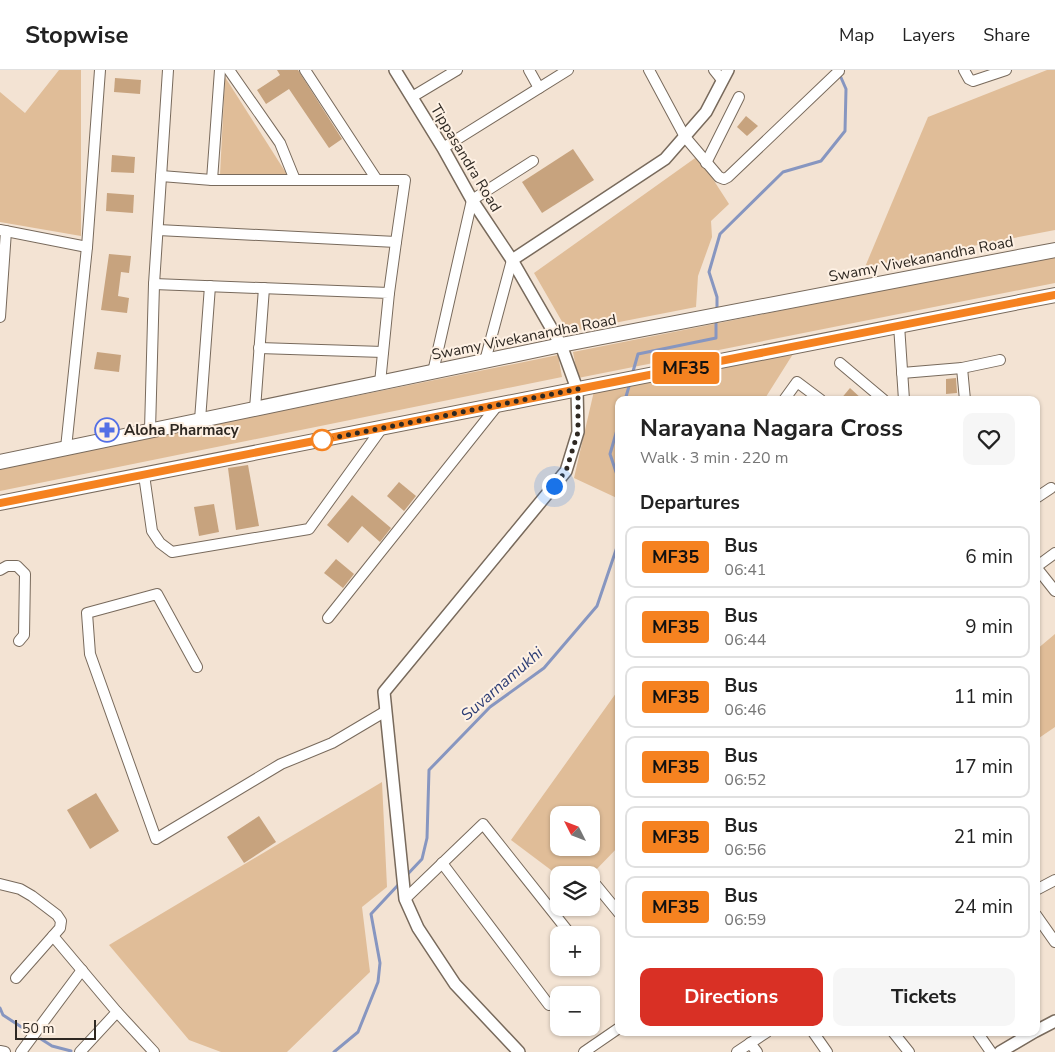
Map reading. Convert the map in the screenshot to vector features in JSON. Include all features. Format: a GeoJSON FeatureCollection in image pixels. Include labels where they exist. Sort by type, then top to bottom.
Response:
{"type":"FeatureCollection","features":[{"type":"Feature","properties":{"kind":"main road","name":"Swamy Vivekanandha Road"},"geometry":{"type":"LineString","coordinates":[[0,462],[561,346],[1055,250]]}},
{"type":"Feature","properties":{"kind":"main road"},"geometry":{"type":"LineString","coordinates":[[0,503],[1055,295]]}},
{"type":"Feature","properties":{"kind":"street"},"geometry":{"type":"LineString","coordinates":[[66,448],[87,247],[100,70]]}},
{"type":"Feature","properties":{"kind":"street"},"geometry":{"type":"LineString","coordinates":[[150,430],[154,284],[168,70]]}},
{"type":"Feature","properties":{"kind":"street"},"geometry":{"type":"LineString","coordinates":[[212,180],[220,70]]}},
{"type":"Feature","properties":{"kind":"street"},"geometry":{"type":"LineString","coordinates":[[229,70],[280,143],[294,180]]}},
{"type":"Feature","properties":{"kind":"street"},"geometry":{"type":"LineString","coordinates":[[306,70],[377,180]]}},
{"type":"Feature","properties":{"kind":"street","name":"Tippasandra Road"},"geometry":{"type":"LineString","coordinates":[[395,70],[443,148],[472,200],[512,260],[561,346],[578,389]]}},
{"type":"Feature","properties":{"kind":"street"},"geometry":{"type":"LineString","coordinates":[[412,97],[456,70]]}},
{"type":"Feature","properties":{"kind":"street"},"geometry":{"type":"LineString","coordinates":[[529,70],[539,88]]}},
{"type":"Feature","properties":{"kind":"street"},"geometry":{"type":"LineString","coordinates":[[443,148],[568,70]]}},
{"type":"Feature","properties":{"kind":"street"},"geometry":{"type":"LineString","coordinates":[[649,70],[685,137],[706,163],[719,177],[724,179],[839,71]]}},
{"type":"Feature","properties":{"kind":"street"},"geometry":{"type":"LineString","coordinates":[[485,362],[512,260],[665,160],[706,112],[725,75],[714,70]]}},
{"type":"Feature","properties":{"kind":"street"},"geometry":{"type":"LineString","coordinates":[[964,70],[969,80],[973,81],[1006,70]]}},
{"type":"Feature","properties":{"kind":"street"},"geometry":{"type":"LineString","coordinates":[[706,163],[739,97]]}},
{"type":"Feature","properties":{"kind":"street"},"geometry":{"type":"LineString","coordinates":[[433,372],[472,200],[533,161]]}},
{"type":"Feature","properties":{"kind":"street"},"geometry":{"type":"LineString","coordinates":[[161,176],[212,180],[405,180],[389,293],[380,383]]}},
{"type":"Feature","properties":{"kind":"street"},"geometry":{"type":"LineString","coordinates":[[0,318],[3,230],[87,247]]}},
{"type":"Feature","properties":{"kind":"street"},"geometry":{"type":"LineString","coordinates":[[158,230],[396,242]]}},
{"type":"Feature","properties":{"kind":"street"},"geometry":{"type":"LineString","coordinates":[[154,284],[389,293]]}},
{"type":"Feature","properties":{"kind":"street"},"geometry":{"type":"LineString","coordinates":[[200,420],[210,286]]}},
{"type":"Feature","properties":{"kind":"street"},"geometry":{"type":"LineString","coordinates":[[254,408],[264,288]]}},
{"type":"Feature","properties":{"kind":"street"},"geometry":{"type":"LineString","coordinates":[[899,325],[904,396]]}},
{"type":"Feature","properties":{"kind":"street"},"geometry":{"type":"LineString","coordinates":[[259,348],[383,352]]}},
{"type":"Feature","properties":{"kind":"street"},"geometry":{"type":"LineString","coordinates":[[902,373],[962,368],[1000,360]]}},
{"type":"Feature","properties":{"kind":"street"},"geometry":{"type":"LineString","coordinates":[[840,362],[879,396]]}},
{"type":"Feature","properties":{"kind":"street"},"geometry":{"type":"LineString","coordinates":[[962,368],[965,396]]}},
{"type":"Feature","properties":{"kind":"street"},"geometry":{"type":"LineString","coordinates":[[787,396],[797,382],[816,396]]}},
{"type":"Feature","properties":{"kind":"street"},"geometry":{"type":"LineString","coordinates":[[520,1052],[455,984],[418,928],[405,898],[384,692],[566,471],[578,432],[578,389]]}},
{"type":"Feature","properties":{"kind":"street"},"geometry":{"type":"LineString","coordinates":[[328,618],[497,406]]}},
{"type":"Feature","properties":{"kind":"street"},"geometry":{"type":"LineString","coordinates":[[144,475],[152,531],[160,543],[172,552],[308,529],[382,428]]}},
{"type":"Feature","properties":{"kind":"street"},"geometry":{"type":"LineString","coordinates":[[1040,495],[1051,488]]}},
{"type":"Feature","properties":{"kind":"street"},"geometry":{"type":"LineString","coordinates":[[1040,564],[1055,553]]}},
{"type":"Feature","properties":{"kind":"street"},"geometry":{"type":"LineString","coordinates":[[0,570],[7,566],[17,566],[25,574],[24,635],[19,640]]}},
{"type":"Feature","properties":{"kind":"street"},"geometry":{"type":"LineString","coordinates":[[1040,572],[1055,590]]}},
{"type":"Feature","properties":{"kind":"street"},"geometry":{"type":"LineString","coordinates":[[197,667],[157,594],[88,613],[90,654],[156,839],[281,764],[332,743],[386,711]]}},
{"type":"Feature","properties":{"kind":"street"},"geometry":{"type":"LineString","coordinates":[[405,898],[483,824],[564,926]]}},
{"type":"Feature","properties":{"kind":"street"},"geometry":{"type":"LineString","coordinates":[[442,863],[549,1005]]}},
{"type":"Feature","properties":{"kind":"street"},"geometry":{"type":"LineString","coordinates":[[1040,888],[1055,880]]}},
{"type":"Feature","properties":{"kind":"street"},"geometry":{"type":"LineString","coordinates":[[0,884],[20,889],[32,896],[57,915],[61,921],[60,928],[16,978]]}},
{"type":"Feature","properties":{"kind":"street"},"geometry":{"type":"LineString","coordinates":[[600,888],[615,901]]}},
{"type":"Feature","properties":{"kind":"street"},"geometry":{"type":"LineString","coordinates":[[1040,921],[1055,942]]}},
{"type":"Feature","properties":{"kind":"street"},"geometry":{"type":"LineString","coordinates":[[53,936],[116,1012],[154,1052]]}},
{"type":"Feature","properties":{"kind":"street"},"geometry":{"type":"LineString","coordinates":[[21,1052],[82,970]]}},
{"type":"Feature","properties":{"kind":"street"},"geometry":{"type":"LineString","coordinates":[[80,1052],[116,1012]]}},
{"type":"Feature","properties":{"kind":"street"},"geometry":{"type":"LineString","coordinates":[[1040,1028],[1055,1021]]}},
{"type":"Feature","properties":{"kind":"street"},"geometry":{"type":"LineString","coordinates":[[584,1052],[615,1031]]}},
{"type":"Feature","properties":{"kind":"street"},"geometry":{"type":"LineString","coordinates":[[737,1052],[761,1036]]}},
{"type":"Feature","properties":{"kind":"street"},"geometry":{"type":"LineString","coordinates":[[816,1036],[827,1052]]}},
{"type":"Feature","properties":{"kind":"street"},"geometry":{"type":"LineString","coordinates":[[896,1036],[908,1052]]}},
{"type":"Feature","properties":{"kind":"street"},"geometry":{"type":"LineString","coordinates":[[980,1036],[990,1052]]}},
{"type":"Feature","properties":{"kind":"street"},"geometry":{"type":"LineString","coordinates":[[1000,1052],[1026,1036]]}},
{"type":"Feature","properties":{"kind":"street"},"geometry":{"type":"LineString","coordinates":[[750,1043],[758,1052]]}},
{"type":"Feature","properties":{"kind":"street"},"geometry":{"type":"LineString","coordinates":[[0,1051],[4,1052]]}},
{"type":"Feature","properties":{"kind":"shaded area"},"geometry":{"type":"Polygon","coordinates":[[[59,70],[81,70],[81,236],[0,222],[0,92],[25,113],[59,70]]]}},
{"type":"Feature","properties":{"kind":"shaded area"},"geometry":{"type":"Polygon","coordinates":[[[1047,70],[1055,70],[1055,230],[865,267],[928,117],[1047,70]]]}},
{"type":"Feature","properties":{"kind":"shaded area"},"geometry":{"type":"Polygon","coordinates":[[[225,77],[288,176],[220,175],[225,77]]]}},
{"type":"Feature","properties":{"kind":"shaded area"},"geometry":{"type":"Polygon","coordinates":[[[698,156],[729,204],[711,221],[712,237],[698,276],[696,307],[568,332],[534,273],[698,156]]]}},
{"type":"Feature","properties":{"kind":"shaded area"},"geometry":{"type":"Polygon","coordinates":[[[1055,256],[1055,283],[578,378],[573,352],[1055,256]]]}},
{"type":"Feature","properties":{"kind":"shaded area"},"geometry":{"type":"Polygon","coordinates":[[[793,354],[767,396],[615,396],[615,497],[574,478],[594,391],[793,354]]]}},
{"type":"Feature","properties":{"kind":"shaded area"},"geometry":{"type":"Polygon","coordinates":[[[558,355],[562,377],[0,491],[0,468],[558,355]]]}},
{"type":"Feature","properties":{"kind":"shaded area"},"geometry":{"type":"Polygon","coordinates":[[[1055,634],[1055,727],[1040,737],[1040,647],[1055,634]]]}},
{"type":"Feature","properties":{"kind":"shaded area"},"geometry":{"type":"Polygon","coordinates":[[[615,695],[615,850],[600,866],[550,866],[550,869],[511,840],[615,695]]]}},
{"type":"Feature","properties":{"kind":"shaded area"},"geometry":{"type":"Polygon","coordinates":[[[382,782],[387,887],[362,907],[370,972],[287,1052],[221,1052],[189,1040],[109,945],[382,782]]]}},
{"type":"Feature","properties":{"kind":"building"},"geometry":{"type":"Polygon","coordinates":[[[277,70],[298,70],[342,139],[329,148],[289,89],[266,104],[257,90],[280,75],[277,70]]]}},
{"type":"Feature","properties":{"kind":"building"},"geometry":{"type":"Polygon","coordinates":[[[115,78],[141,80],[140,94],[114,92],[115,78]]]}},
{"type":"Feature","properties":{"kind":"building"},"geometry":{"type":"Polygon","coordinates":[[[746,116],[758,126],[747,136],[737,127],[746,116]]]}},
{"type":"Feature","properties":{"kind":"building"},"geometry":{"type":"Polygon","coordinates":[[[573,149],[594,180],[542,213],[522,182],[573,149]]]}},
{"type":"Feature","properties":{"kind":"building"},"geometry":{"type":"Polygon","coordinates":[[[112,155],[135,157],[134,173],[111,172],[112,155]]]}},
{"type":"Feature","properties":{"kind":"building"},"geometry":{"type":"Polygon","coordinates":[[[107,193],[134,195],[133,213],[106,211],[107,193]]]}},
{"type":"Feature","properties":{"kind":"building"},"geometry":{"type":"Polygon","coordinates":[[[109,254],[131,256],[129,273],[121,272],[118,296],[129,298],[127,313],[101,310],[109,254]]]}},
{"type":"Feature","properties":{"kind":"building"},"geometry":{"type":"Polygon","coordinates":[[[97,352],[121,355],[119,372],[94,369],[97,352]]]}},
{"type":"Feature","properties":{"kind":"building"},"geometry":{"type":"Polygon","coordinates":[[[956,378],[957,393],[946,394],[946,379],[956,378]]]}},
{"type":"Feature","properties":{"kind":"building"},"geometry":{"type":"Polygon","coordinates":[[[850,388],[859,396],[843,396],[850,388]]]}},
{"type":"Feature","properties":{"kind":"building"},"geometry":{"type":"Polygon","coordinates":[[[248,465],[259,526],[236,530],[228,468],[248,465]]]}},
{"type":"Feature","properties":{"kind":"building"},"geometry":{"type":"Polygon","coordinates":[[[399,482],[416,496],[404,511],[387,496],[399,482]]]}},
{"type":"Feature","properties":{"kind":"building"},"geometry":{"type":"Polygon","coordinates":[[[352,495],[391,528],[380,542],[362,526],[348,543],[327,525],[352,495]]]}},
{"type":"Feature","properties":{"kind":"building"},"geometry":{"type":"Polygon","coordinates":[[[214,504],[219,532],[199,536],[194,507],[214,504]]]}},
{"type":"Feature","properties":{"kind":"building"},"geometry":{"type":"Polygon","coordinates":[[[336,559],[354,574],[343,588],[324,573],[336,559]]]}},
{"type":"Feature","properties":{"kind":"building"},"geometry":{"type":"Polygon","coordinates":[[[96,793],[119,831],[90,849],[67,810],[96,793]]]}},
{"type":"Feature","properties":{"kind":"building"},"geometry":{"type":"Polygon","coordinates":[[[259,816],[276,842],[244,863],[227,837],[259,816]]]}},
{"type":"Feature","properties":{"kind":"waterway","name":"Suvarnamukhi"},"geometry":{"type":"LineString","coordinates":[[717,312],[717,297],[709,272],[720,234],[783,172],[821,161],[845,131],[846,89],[839,73]]}},
{"type":"Feature","properties":{"kind":"waterway","name":"Suvarnamukhi"},"geometry":{"type":"LineString","coordinates":[[632,375],[638,354],[716,338],[716,318]]}},
{"type":"Feature","properties":{"kind":"waterway","name":"Suvarnamukhi"},"geometry":{"type":"LineString","coordinates":[[626,396],[630,383]]}},
{"type":"Feature","properties":{"kind":"waterway","name":"Suvarnamukhi"},"geometry":{"type":"LineString","coordinates":[[615,437],[610,454],[615,469]]}},
{"type":"Feature","properties":{"kind":"waterway","name":"Suvarnamukhi"},"geometry":{"type":"LineString","coordinates":[[405,877],[422,859],[427,838],[429,770],[490,707],[544,668],[597,606],[615,553]]}},
{"type":"Feature","properties":{"kind":"waterway","name":"Suvarnamukhi"},"geometry":{"type":"LineString","coordinates":[[334,1052],[358,1032],[378,982],[380,963],[371,914],[399,884]]}},
{"type":"Feature","properties":{"kind":"waterway"},"geometry":{"type":"LineString","coordinates":[[0,1008],[3,1015],[26,1030]]}},
{"type":"Feature","properties":{"kind":"waterway"},"geometry":{"type":"LineString","coordinates":[[41,1039],[52,1046],[71,1051]]}},
{"type":"Feature","properties":{"kind":"bus line","name":"MF35"},"geometry":{"type":"LineString","coordinates":[[0,503],[1055,295]]}},
{"type":"Feature","properties":{"kind":"place","name":"Aloha Pharmacy"},"geometry":{"type":"Point","coordinates":[107,430]}},
{"type":"Feature","properties":{"kind":"route"},"geometry":{"type":"LineString","coordinates":[[322,440],[578,389],[578,432],[566,471],[554,486]]}}]}
